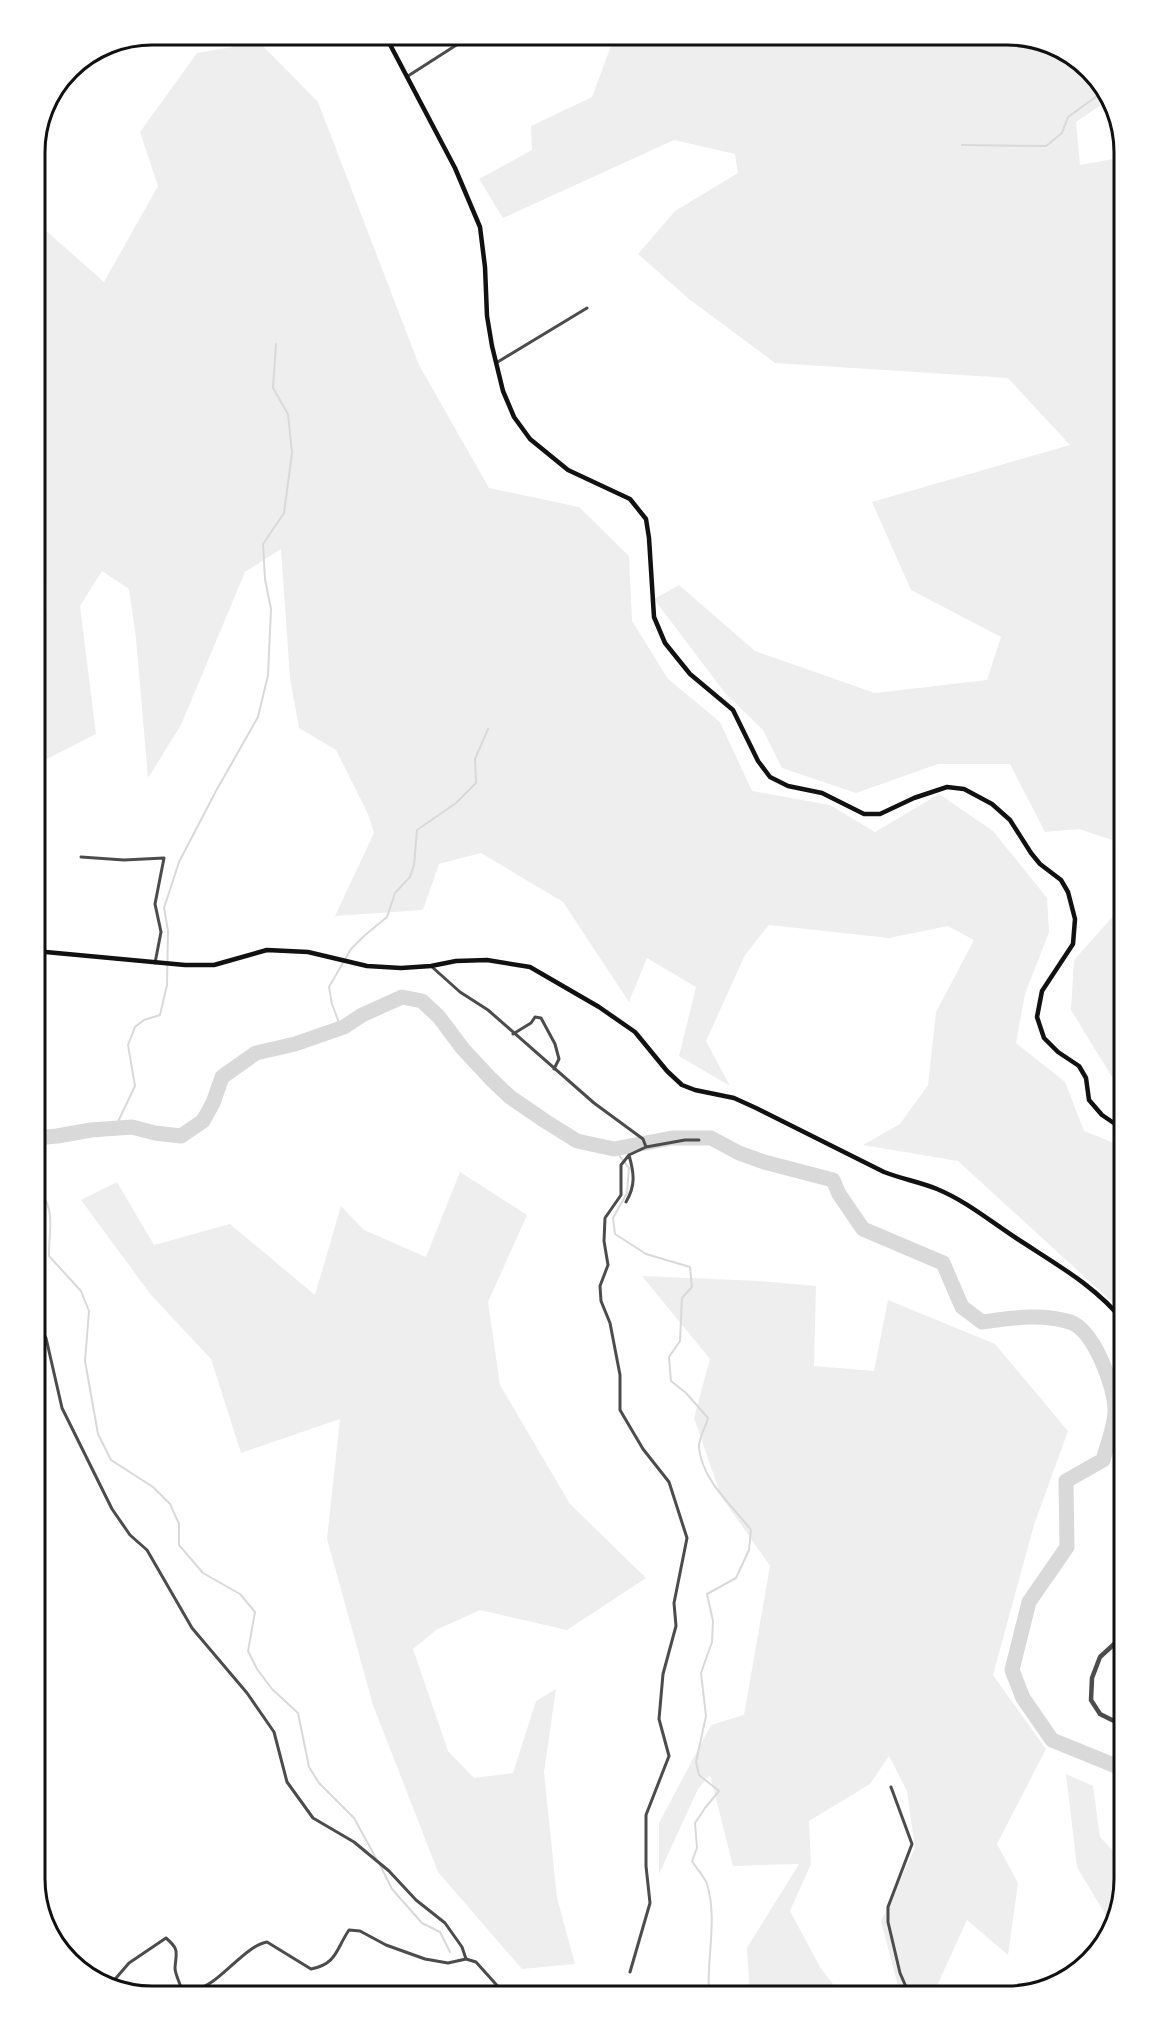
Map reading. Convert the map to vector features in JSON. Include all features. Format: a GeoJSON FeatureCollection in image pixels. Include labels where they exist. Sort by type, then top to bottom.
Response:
{"type":"FeatureCollection","features":[{"type":"Feature","properties":{"kind":"main road"},"geometry":{"type":"LineString","coordinates":[[390,45],[455,168],[480,226],[485,267],[487,316],[502,391],[514,417],[530,439],[568,470],[630,499],[646,519],[650,538],[654,616],[665,643],[690,674],[733,710],[758,761],[770,777],[788,786],[822,793],[864,814],[880,814],[914,798],[947,787],[964,789],[992,804],[1004,815],[1023,838],[1031,854],[1061,880],[1068,892],[1075,919],[1073,944],[1042,991],[1037,1017],[1044,1038],[1058,1052],[1079,1066],[1086,1078],[1089,1100],[1102,1115],[1114,1123]]}},
{"type":"Feature","properties":{"kind":"main road"},"geometry":{"type":"LineString","coordinates":[[45,952],[173,965],[213,965],[267,950],[308,952],[367,966],[400,968],[431,966],[456,961],[487,960],[530,967],[599,1007],[635,1032],[667,1071],[682,1085],[694,1090],[734,1098],[904,1181],[936,1188],[958,1199],[1068,1272],[1114,1309]]}},
{"type":"Feature","properties":{"kind":"street"},"geometry":{"type":"LineString","coordinates":[[407,77],[457,45]]}},
{"type":"Feature","properties":{"kind":"street"},"geometry":{"type":"LineString","coordinates":[[496,363],[587,308]]}},
{"type":"Feature","properties":{"kind":"street"},"geometry":{"type":"LineString","coordinates":[[81,857],[124,860],[164,858],[155,904],[161,932],[155,964]]}},
{"type":"Feature","properties":{"kind":"street"},"geometry":{"type":"LineString","coordinates":[[431,966],[460,992],[488,1010],[594,1103],[643,1139],[646,1148]]}},
{"type":"Feature","properties":{"kind":"street"},"geometry":{"type":"LineString","coordinates":[[513,1034],[531,1023],[535,1017],[541,1018],[555,1044],[559,1059],[554,1069]]}},
{"type":"Feature","properties":{"kind":"street"},"geometry":{"type":"LineString","coordinates":[[630,1972],[650,1903],[645,1815],[669,1756],[659,1719],[663,1674],[676,1626],[674,1603],[687,1538],[669,1482],[643,1449],[620,1410],[620,1375],[610,1323],[601,1301],[600,1286],[608,1265],[604,1240],[605,1218],[621,1195],[621,1166],[629,1155],[646,1148],[686,1140],[699,1140]]}},
{"type":"Feature","properties":{"kind":"street"},"geometry":{"type":"LineString","coordinates":[[626,1202],[632,1192],[635,1177],[629,1155]]}},
{"type":"Feature","properties":{"kind":"street"},"geometry":{"type":"LineString","coordinates":[[45,1336],[62,1408],[112,1509],[130,1535],[147,1550],[192,1628],[247,1693],[274,1732],[287,1782],[313,1818],[354,1842],[389,1871],[416,1900],[445,1923],[462,1947],[466,1959]]}},
{"type":"Feature","properties":{"kind":"street"},"geometry":{"type":"LineString","coordinates":[[1114,1645],[1100,1657],[1092,1678],[1092,1700],[1100,1714],[1114,1721]]}},
{"type":"Feature","properties":{"kind":"street"},"geometry":{"type":"LineString","coordinates":[[891,1787],[912,1844],[888,1907],[888,1922],[900,1973],[906,1986]]}},
{"type":"Feature","properties":{"kind":"street"},"geometry":{"type":"LineString","coordinates":[[203,1986],[258,1943],[267,1942],[311,1969],[324,1967],[335,1956],[341,1941],[349,1930],[360,1931],[386,1945],[425,1959],[448,1963],[466,1959],[476,1962],[498,1986]]}},
{"type":"Feature","properties":{"kind":"street"},"geometry":{"type":"LineString","coordinates":[[115,1979],[129,1962],[166,1938],[175,1945],[178,1962],[175,1969],[180,1986]]}},
{"type":"Feature","properties":{"kind":"shaded area"},"geometry":{"type":"Polygon","coordinates":[[[232,45],[266,45],[264,47],[318,102],[419,365],[489,488],[579,507],[629,556],[632,621],[668,679],[720,722],[752,791],[830,805],[875,832],[939,794],[993,831],[1047,898],[1049,932],[1025,994],[1016,1043],[1065,1082],[1084,1131],[1114,1143],[1114,1304],[958,1161],[863,1145],[900,1124],[928,1085],[936,1012],[974,940],[948,926],[889,938],[769,925],[745,955],[706,1041],[730,1086],[679,1056],[696,987],[647,958],[629,1002],[563,902],[481,853],[439,864],[423,910],[335,916],[374,833],[368,814],[336,750],[299,728],[290,678],[281,549],[245,572],[181,725],[148,778],[136,638],[129,589],[102,571],[80,606],[96,734],[45,760],[45,611],[47,609],[45,230],[104,282],[158,186],[140,132],[197,53],[233,47],[232,45]]]}},
{"type":"Feature","properties":{"kind":"shaded area"},"geometry":{"type":"Polygon","coordinates":[[[611,45],[1014,45],[1041,51],[1066,63],[1087,81],[1096,93],[1102,104],[1076,122],[1080,165],[1114,159],[1114,841],[1079,829],[1045,832],[1010,764],[938,764],[856,793],[782,768],[763,730],[725,693],[654,599],[679,585],[755,651],[875,693],[987,680],[1001,637],[911,590],[872,502],[1070,445],[1008,378],[775,363],[689,299],[638,254],[675,211],[738,173],[735,154],[674,140],[503,218],[479,179],[532,150],[531,126],[592,97],[611,45]]]}},
{"type":"Feature","properties":{"kind":"shaded area"},"geometry":{"type":"Polygon","coordinates":[[[1114,915],[1114,1080],[1071,1010],[1074,960],[1114,915]]]}},
{"type":"Feature","properties":{"kind":"shaded area"},"geometry":{"type":"Polygon","coordinates":[[[460,1172],[527,1215],[488,1302],[500,1385],[570,1504],[646,1578],[567,1630],[480,1610],[436,1630],[413,1649],[448,1751],[474,1778],[513,1773],[536,1701],[556,1689],[544,1772],[557,1898],[575,1964],[522,1969],[438,1872],[373,1705],[327,1539],[340,1419],[241,1453],[211,1359],[151,1295],[81,1200],[117,1182],[154,1245],[230,1224],[315,1295],[341,1206],[364,1230],[426,1257],[460,1172]]]}},
{"type":"Feature","properties":{"kind":"shaded area"},"geometry":{"type":"Polygon","coordinates":[[[642,1276],[816,1286],[814,1366],[874,1371],[888,1300],[995,1344],[1068,1431],[1034,1525],[993,1675],[1046,1749],[997,1844],[1018,1883],[1008,1955],[967,1920],[937,1986],[898,1986],[881,1921],[915,1848],[907,1791],[889,1756],[870,1784],[809,1821],[811,1864],[790,1911],[820,1967],[834,1986],[749,1986],[747,1948],[799,1864],[733,1866],[710,1775],[698,1789],[659,1874],[659,1823],[711,1725],[744,1715],[770,1566],[721,1496],[694,1418],[710,1359],[642,1276]]]}},
{"type":"Feature","properties":{"kind":"shaded area"},"geometry":{"type":"Polygon","coordinates":[[[1066,1774],[1093,1786],[1100,1837],[1114,1852],[1113,1893],[1107,1917],[1077,1867],[1066,1774]]]}},
{"type":"Feature","properties":{"kind":"waterway"},"geometry":{"type":"LineString","coordinates":[[962,145],[1046,146],[1062,133],[1068,117],[1098,96]]}},
{"type":"Feature","properties":{"kind":"waterway"},"geometry":{"type":"LineString","coordinates":[[115,1128],[135,1086],[128,1045],[135,1027],[144,1020],[160,1015],[167,985],[168,931],[164,908],[179,862],[258,717],[268,675],[271,609],[265,579],[263,544],[284,513],[292,453],[288,414],[273,388],[276,344]]}},
{"type":"Feature","properties":{"kind":"waterway"},"geometry":{"type":"LineString","coordinates":[[341,1028],[332,1004],[329,987],[351,949],[387,917],[395,893],[410,877],[414,865],[417,830],[456,803],[476,783],[475,759],[488,729]]}},
{"type":"Feature","properties":{"kind":"waterway"},"geometry":{"type":"LineString","coordinates":[[45,1137],[132,1127],[181,1136],[203,1121],[213,1103],[222,1077],[256,1053],[295,1044],[344,1027],[362,1015],[402,997],[422,1001],[439,1017],[463,1049],[510,1097],[577,1141],[614,1149],[672,1138],[711,1138],[739,1153],[764,1162],[833,1180],[839,1194],[863,1229],[943,1263],[962,1307],[982,1322],[1037,1317],[1059,1319],[1079,1327],[1102,1360],[1114,1400]]}},
{"type":"Feature","properties":{"kind":"waterway"},"geometry":{"type":"LineString","coordinates":[[614,1149],[629,1168],[627,1193],[613,1218],[615,1234],[646,1254],[690,1267],[692,1287],[682,1298],[680,1341],[669,1357],[671,1381],[686,1393],[708,1418],[699,1445],[706,1472],[719,1492],[751,1530],[749,1550],[736,1578],[707,1594],[713,1621],[712,1642],[701,1673],[706,1716],[696,1762],[699,1775],[719,1791],[695,1823],[697,1848],[692,1861],[706,1881],[712,1912],[709,1986]]}},
{"type":"Feature","properties":{"kind":"waterway"},"geometry":{"type":"LineString","coordinates":[[45,1200],[50,1218],[49,1256],[81,1291],[89,1311],[85,1361],[98,1434],[111,1460],[153,1487],[170,1504],[179,1524],[179,1545],[203,1573],[240,1594],[255,1612],[248,1651],[257,1669],[272,1689],[298,1713],[309,1767],[319,1783],[354,1818],[377,1860]]}},
{"type":"Feature","properties":{"kind":"waterway"},"geometry":{"type":"LineString","coordinates":[[1114,1420],[1103,1460],[1066,1481],[1067,1547],[1029,1602],[1012,1670],[1023,1698],[1052,1740],[1114,1765]]}},
{"type":"Feature","properties":{"kind":"waterway"},"geometry":{"type":"LineString","coordinates":[[380,1865],[392,1889],[422,1923],[440,1932],[450,1952]]}}]}
